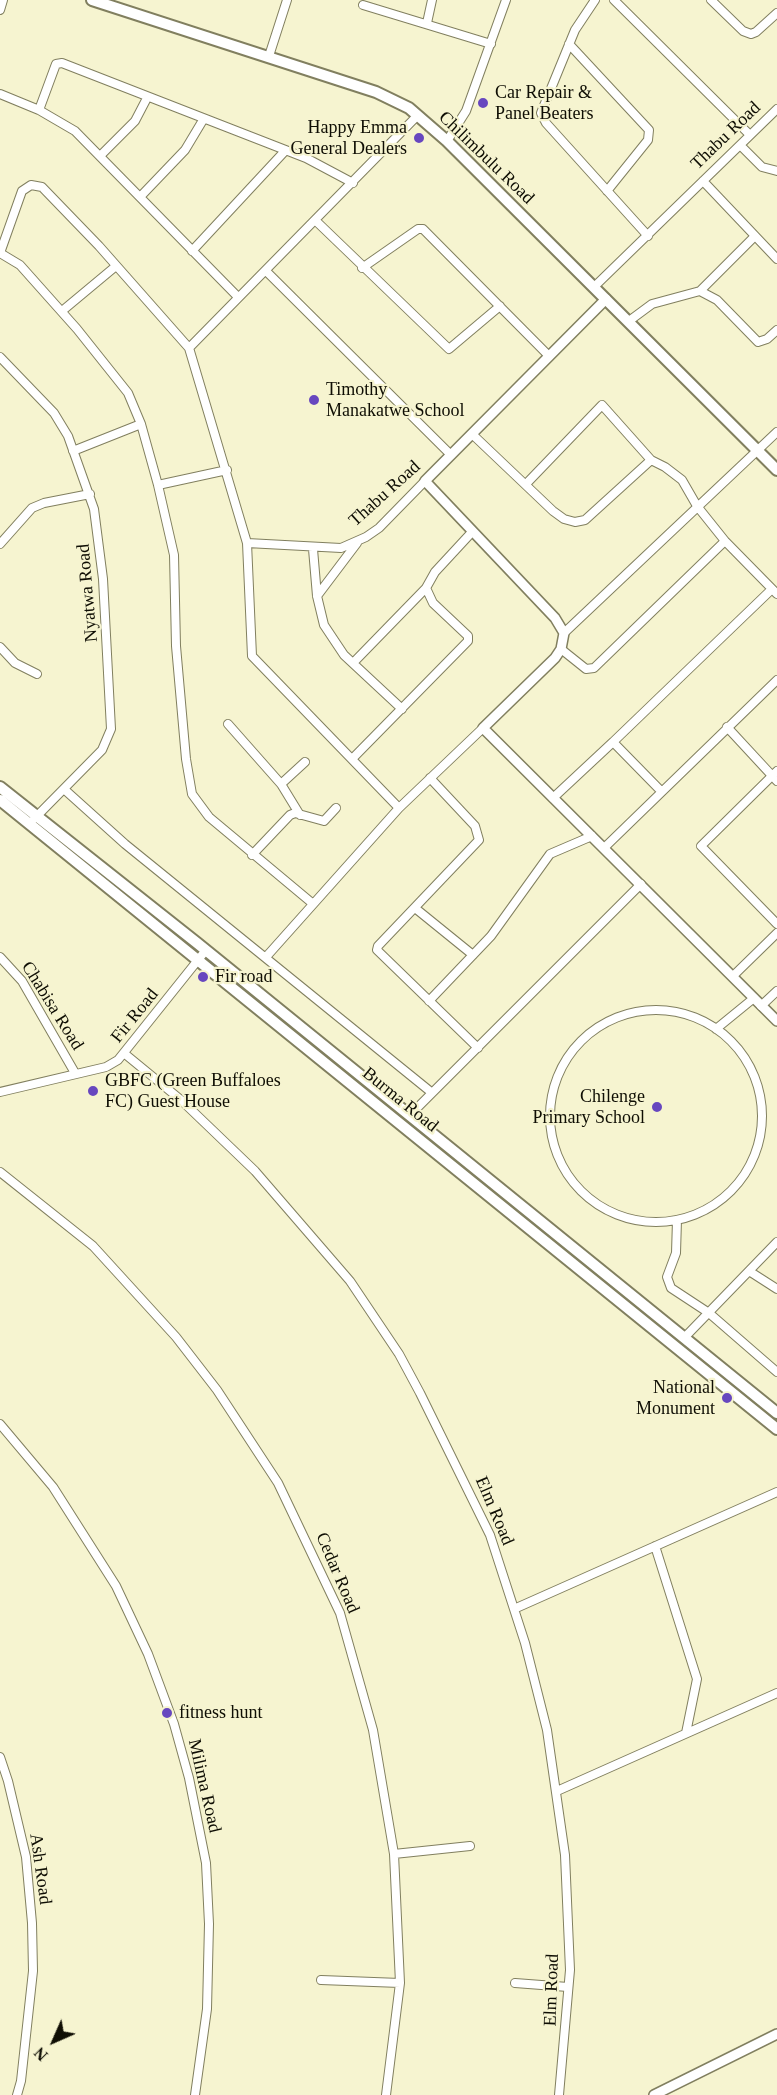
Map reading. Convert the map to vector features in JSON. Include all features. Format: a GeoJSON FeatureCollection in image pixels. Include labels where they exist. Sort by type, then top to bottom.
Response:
{"type":"FeatureCollection","features":[{"type":"Feature","properties":{"kind":"main road","name":"Chilimbulu Road"},"geometry":{"type":"LineString","coordinates":[[92,0],[387,96],[418,115],[595,286],[777,470]]}},
{"type":"Feature","properties":{"kind":"main road","name":"Burma Road"},"geometry":{"type":"LineString","coordinates":[[0,787],[33,820],[410,1116],[777,1413]]}},
{"type":"Feature","properties":{"kind":"main road","name":"Burma Road"},"geometry":{"type":"LineString","coordinates":[[0,800],[33,820]]}},
{"type":"Feature","properties":{"kind":"main road","name":"Burma Road"},"geometry":{"type":"LineString","coordinates":[[203,955],[777,1429]]}},
{"type":"Feature","properties":{"kind":"street"},"geometry":{"type":"LineString","coordinates":[[0,10],[3,0]]}},
{"type":"Feature","properties":{"kind":"street"},"geometry":{"type":"LineString","coordinates":[[269,56],[286,0]]}},
{"type":"Feature","properties":{"kind":"street"},"geometry":{"type":"LineString","coordinates":[[427,23],[432,0]]}},
{"type":"Feature","properties":{"kind":"street"},"geometry":{"type":"LineString","coordinates":[[447,141],[466,111],[506,0]]}},
{"type":"Feature","properties":{"kind":"street"},"geometry":{"type":"LineString","coordinates":[[595,0],[569,44],[542,109],[542,117],[648,236]]}},
{"type":"Feature","properties":{"kind":"street"},"geometry":{"type":"LineString","coordinates":[[614,0],[750,135]]}},
{"type":"Feature","properties":{"kind":"street"},"geometry":{"type":"LineString","coordinates":[[711,0],[743,31],[751,34],[777,13]]}},
{"type":"Feature","properties":{"kind":"street"},"geometry":{"type":"LineString","coordinates":[[363,5],[491,44]]}},
{"type":"Feature","properties":{"kind":"street"},"geometry":{"type":"LineString","coordinates":[[569,44],[650,133],[648,140],[607,191]]}},
{"type":"Feature","properties":{"kind":"street"},"geometry":{"type":"LineString","coordinates":[[39,110],[56,64],[60,62],[284,152],[322,165],[353,183]]}},
{"type":"Feature","properties":{"kind":"street"},"geometry":{"type":"LineString","coordinates":[[0,94],[39,110],[75,131],[238,297]]}},
{"type":"Feature","properties":{"kind":"street"},"geometry":{"type":"LineString","coordinates":[[100,156],[135,121],[147,98]]}},
{"type":"Feature","properties":{"kind":"street","name":"Thabu Road"},"geometry":{"type":"LineString","coordinates":[[595,286],[777,109]]}},
{"type":"Feature","properties":{"kind":"street"},"geometry":{"type":"LineString","coordinates":[[189,348],[418,115]]}},
{"type":"Feature","properties":{"kind":"street"},"geometry":{"type":"LineString","coordinates":[[140,197],[185,150],[203,120]]}},
{"type":"Feature","properties":{"kind":"street"},"geometry":{"type":"LineString","coordinates":[[740,145],[762,167],[777,171]]}},
{"type":"Feature","properties":{"kind":"street"},"geometry":{"type":"LineString","coordinates":[[192,251],[284,152]]}},
{"type":"Feature","properties":{"kind":"street"},"geometry":{"type":"LineString","coordinates":[[703,181],[777,259]]}},
{"type":"Feature","properties":{"kind":"street"},"geometry":{"type":"LineString","coordinates":[[312,903],[209,817],[192,794],[186,759],[176,646],[174,555],[158,485],[141,424],[128,393],[62,311],[20,265],[0,253],[22,191],[26,187],[38,186],[116,266],[189,348],[247,543],[252,656],[399,808]]}},
{"type":"Feature","properties":{"kind":"street"},"geometry":{"type":"LineString","coordinates":[[316,221],[362,268],[449,349],[500,306]]}},
{"type":"Feature","properties":{"kind":"street"},"geometry":{"type":"LineString","coordinates":[[362,268],[418,230],[423,229],[549,356]]}},
{"type":"Feature","properties":{"kind":"street"},"geometry":{"type":"LineString","coordinates":[[628,321],[652,304],[699,291],[755,236]]}},
{"type":"Feature","properties":{"kind":"street"},"geometry":{"type":"LineString","coordinates":[[62,311],[116,266]]}},
{"type":"Feature","properties":{"kind":"street"},"geometry":{"type":"LineString","coordinates":[[266,271],[451,455]]}},
{"type":"Feature","properties":{"kind":"street"},"geometry":{"type":"LineString","coordinates":[[699,291],[717,300],[758,342],[767,339],[777,330]]}},
{"type":"Feature","properties":{"kind":"street","name":"Thabu Road"},"geometry":{"type":"LineString","coordinates":[[247,543],[313,549],[341,548],[358,542],[379,528],[606,299]]}},
{"type":"Feature","properties":{"kind":"street","name":"Nyatwa Road"},"geometry":{"type":"LineString","coordinates":[[0,357],[62,423],[90,494],[97,523],[103,579],[111,729],[102,750],[33,820]]}},
{"type":"Feature","properties":{"kind":"street"},"geometry":{"type":"LineString","coordinates":[[526,484],[602,405],[651,460],[673,472],[682,480],[697,506],[725,541],[775,591],[553,798]]}},
{"type":"Feature","properties":{"kind":"street"},"geometry":{"type":"LineString","coordinates":[[73,451],[141,424]]}},
{"type":"Feature","properties":{"kind":"street"},"geometry":{"type":"LineString","coordinates":[[266,957],[399,808],[561,649],[564,633],[777,432]]}},
{"type":"Feature","properties":{"kind":"street"},"geometry":{"type":"LineString","coordinates":[[472,434],[564,519],[575,522],[585,520],[651,460]]}},
{"type":"Feature","properties":{"kind":"street"},"geometry":{"type":"LineString","coordinates":[[158,485],[227,470]]}},
{"type":"Feature","properties":{"kind":"street"},"geometry":{"type":"LineString","coordinates":[[425,481],[555,618],[564,633]]}},
{"type":"Feature","properties":{"kind":"street"},"geometry":{"type":"LineString","coordinates":[[0,543],[32,508],[44,503],[90,494]]}},
{"type":"Feature","properties":{"kind":"street"},"geometry":{"type":"LineString","coordinates":[[353,663],[426,588],[435,572],[472,532]]}},
{"type":"Feature","properties":{"kind":"street"},"geometry":{"type":"LineString","coordinates":[[561,649],[586,669],[594,668],[725,541]]}},
{"type":"Feature","properties":{"kind":"street"},"geometry":{"type":"LineString","coordinates":[[317,596],[358,542]]}},
{"type":"Feature","properties":{"kind":"street"},"geometry":{"type":"LineString","coordinates":[[313,549],[317,596],[324,625],[333,641],[353,663],[402,709]]}},
{"type":"Feature","properties":{"kind":"street"},"geometry":{"type":"LineString","coordinates":[[353,758],[469,639],[433,603],[426,588]]}},
{"type":"Feature","properties":{"kind":"street"},"geometry":{"type":"LineString","coordinates":[[0,647],[15,663],[37,675]]}},
{"type":"Feature","properties":{"kind":"street"},"geometry":{"type":"LineString","coordinates":[[604,848],[777,680]]}},
{"type":"Feature","properties":{"kind":"street"},"geometry":{"type":"LineString","coordinates":[[228,724],[281,784],[300,815]]}},
{"type":"Feature","properties":{"kind":"street"},"geometry":{"type":"LineString","coordinates":[[727,727],[775,775],[701,846],[777,924]]}},
{"type":"Feature","properties":{"kind":"street"},"geometry":{"type":"LineString","coordinates":[[483,728],[777,1021]]}},
{"type":"Feature","properties":{"kind":"street"},"geometry":{"type":"LineString","coordinates":[[613,742],[661,791]]}},
{"type":"Feature","properties":{"kind":"street"},"geometry":{"type":"LineString","coordinates":[[281,784],[305,762]]}},
{"type":"Feature","properties":{"kind":"street"},"geometry":{"type":"LineString","coordinates":[[430,778],[475,826],[479,840],[377,950],[478,1048]]}},
{"type":"Feature","properties":{"kind":"street"},"geometry":{"type":"LineString","coordinates":[[65,790],[125,844],[431,1092]]}},
{"type":"Feature","properties":{"kind":"street"},"geometry":{"type":"LineString","coordinates":[[252,855],[290,815],[324,821],[336,808]]}},
{"type":"Feature","properties":{"kind":"street"},"geometry":{"type":"LineString","coordinates":[[429,1001],[504,919],[550,854],[592,836]]}},
{"type":"Feature","properties":{"kind":"street"},"geometry":{"type":"LineString","coordinates":[[410,1116],[431,1092],[478,1048],[641,884]]}},
{"type":"Feature","properties":{"kind":"street"},"geometry":{"type":"LineString","coordinates":[[415,908],[473,955]]}},
{"type":"Feature","properties":{"kind":"street"},"geometry":{"type":"LineString","coordinates":[[733,976],[777,933]]}},
{"type":"Feature","properties":{"kind":"street","name":"Fir Road"},"geometry":{"type":"LineString","coordinates":[[0,1092],[112,1064],[125,1054],[203,955]]}},
{"type":"Feature","properties":{"kind":"street","name":"Chabisa Road"},"geometry":{"type":"LineString","coordinates":[[0,957],[22,981],[75,1073]]}},
{"type":"Feature","properties":{"kind":"street"},"geometry":{"type":"LineString","coordinates":[[761,1006],[777,991]]}},
{"type":"Feature","properties":{"kind":"street"},"geometry":{"type":"LineString","coordinates":[[716,1029],[754,998]]}},
{"type":"Feature","properties":{"kind":"street"},"geometry":{"type":"LineString","coordinates":[[648,1010],[670,1011],[691,1016],[716,1029],[740,1052],[756,1081],[762,1113],[760,1138],[752,1161],[734,1188],[708,1209],[677,1220],[649,1221],[607,1210],[584,1193],[566,1170],[554,1144],[550,1115],[553,1094],[559,1073],[574,1049],[595,1029],[620,1016],[648,1010]]}},
{"type":"Feature","properties":{"kind":"street","name":"Elm Road"},"geometry":{"type":"LineString","coordinates":[[125,1054],[181,1100],[255,1171],[350,1281],[399,1354],[453,1456],[490,1535],[514,1609],[547,1730],[557,1791],[569,1913],[568,1987],[560,2095]]}},
{"type":"Feature","properties":{"kind":"street","name":"Cedar Road"},"geometry":{"type":"LineString","coordinates":[[0,1172],[93,1246],[145,1302],[217,1390],[278,1484],[340,1613],[373,1730],[394,1854],[400,1983],[386,2095]]}},
{"type":"Feature","properties":{"kind":"street"},"geometry":{"type":"LineString","coordinates":[[677,1220],[676,1253],[667,1277],[671,1288],[709,1313],[777,1372]]}},
{"type":"Feature","properties":{"kind":"street"},"geometry":{"type":"LineString","coordinates":[[684,1338],[777,1242]]}},
{"type":"Feature","properties":{"kind":"street"},"geometry":{"type":"LineString","coordinates":[[749,1271],[777,1289]]}},
{"type":"Feature","properties":{"kind":"street","name":"Milima Road"},"geometry":{"type":"LineString","coordinates":[[0,1424],[54,1487],[116,1586],[148,1654],[174,1724],[189,1778],[202,1840],[209,1914],[208,2000],[195,2095]]}},
{"type":"Feature","properties":{"kind":"street"},"geometry":{"type":"LineString","coordinates":[[514,1609],[777,1492]]}},
{"type":"Feature","properties":{"kind":"street"},"geometry":{"type":"LineString","coordinates":[[655,1546],[697,1678],[686,1733]]}},
{"type":"Feature","properties":{"kind":"street"},"geometry":{"type":"LineString","coordinates":[[557,1791],[777,1693]]}},
{"type":"Feature","properties":{"kind":"street","name":"Ash Road"},"geometry":{"type":"LineString","coordinates":[[0,1757],[11,1792],[26,1857],[32,1923],[33,1971],[24,2058],[17,2095]]}},
{"type":"Feature","properties":{"kind":"street"},"geometry":{"type":"LineString","coordinates":[[394,1854],[470,1846]]}},
{"type":"Feature","properties":{"kind":"street"},"geometry":{"type":"LineString","coordinates":[[321,1980],[400,1983]]}},
{"type":"Feature","properties":{"kind":"street"},"geometry":{"type":"LineString","coordinates":[[515,1983],[568,1987]]}},
{"type":"Feature","properties":{"kind":"street"},"geometry":{"type":"LineString","coordinates":[[654,2095],[777,2034]]}},
{"type":"Feature","properties":{"kind":"place","name":"Car Repair & Panel Beaters"},"geometry":{"type":"Point","coordinates":[483,103]}},
{"type":"Feature","properties":{"kind":"place","name":"Happy Emma General Dealers"},"geometry":{"type":"Point","coordinates":[419,138]}},
{"type":"Feature","properties":{"kind":"place","name":"Timothy Manakatwe School"},"geometry":{"type":"Point","coordinates":[314,400]}},
{"type":"Feature","properties":{"kind":"place","name":"Fir road"},"geometry":{"type":"Point","coordinates":[203,977]}},
{"type":"Feature","properties":{"kind":"place","name":"GBFC (Green Buffaloes FC) Guest House"},"geometry":{"type":"Point","coordinates":[93,1091]}},
{"type":"Feature","properties":{"kind":"place","name":"Chilenge Primary School"},"geometry":{"type":"Point","coordinates":[657,1107]}},
{"type":"Feature","properties":{"kind":"place","name":"National Monument"},"geometry":{"type":"Point","coordinates":[727,1398]}},
{"type":"Feature","properties":{"kind":"place","name":"fitness hunt"},"geometry":{"type":"Point","coordinates":[167,1713]}}]}
